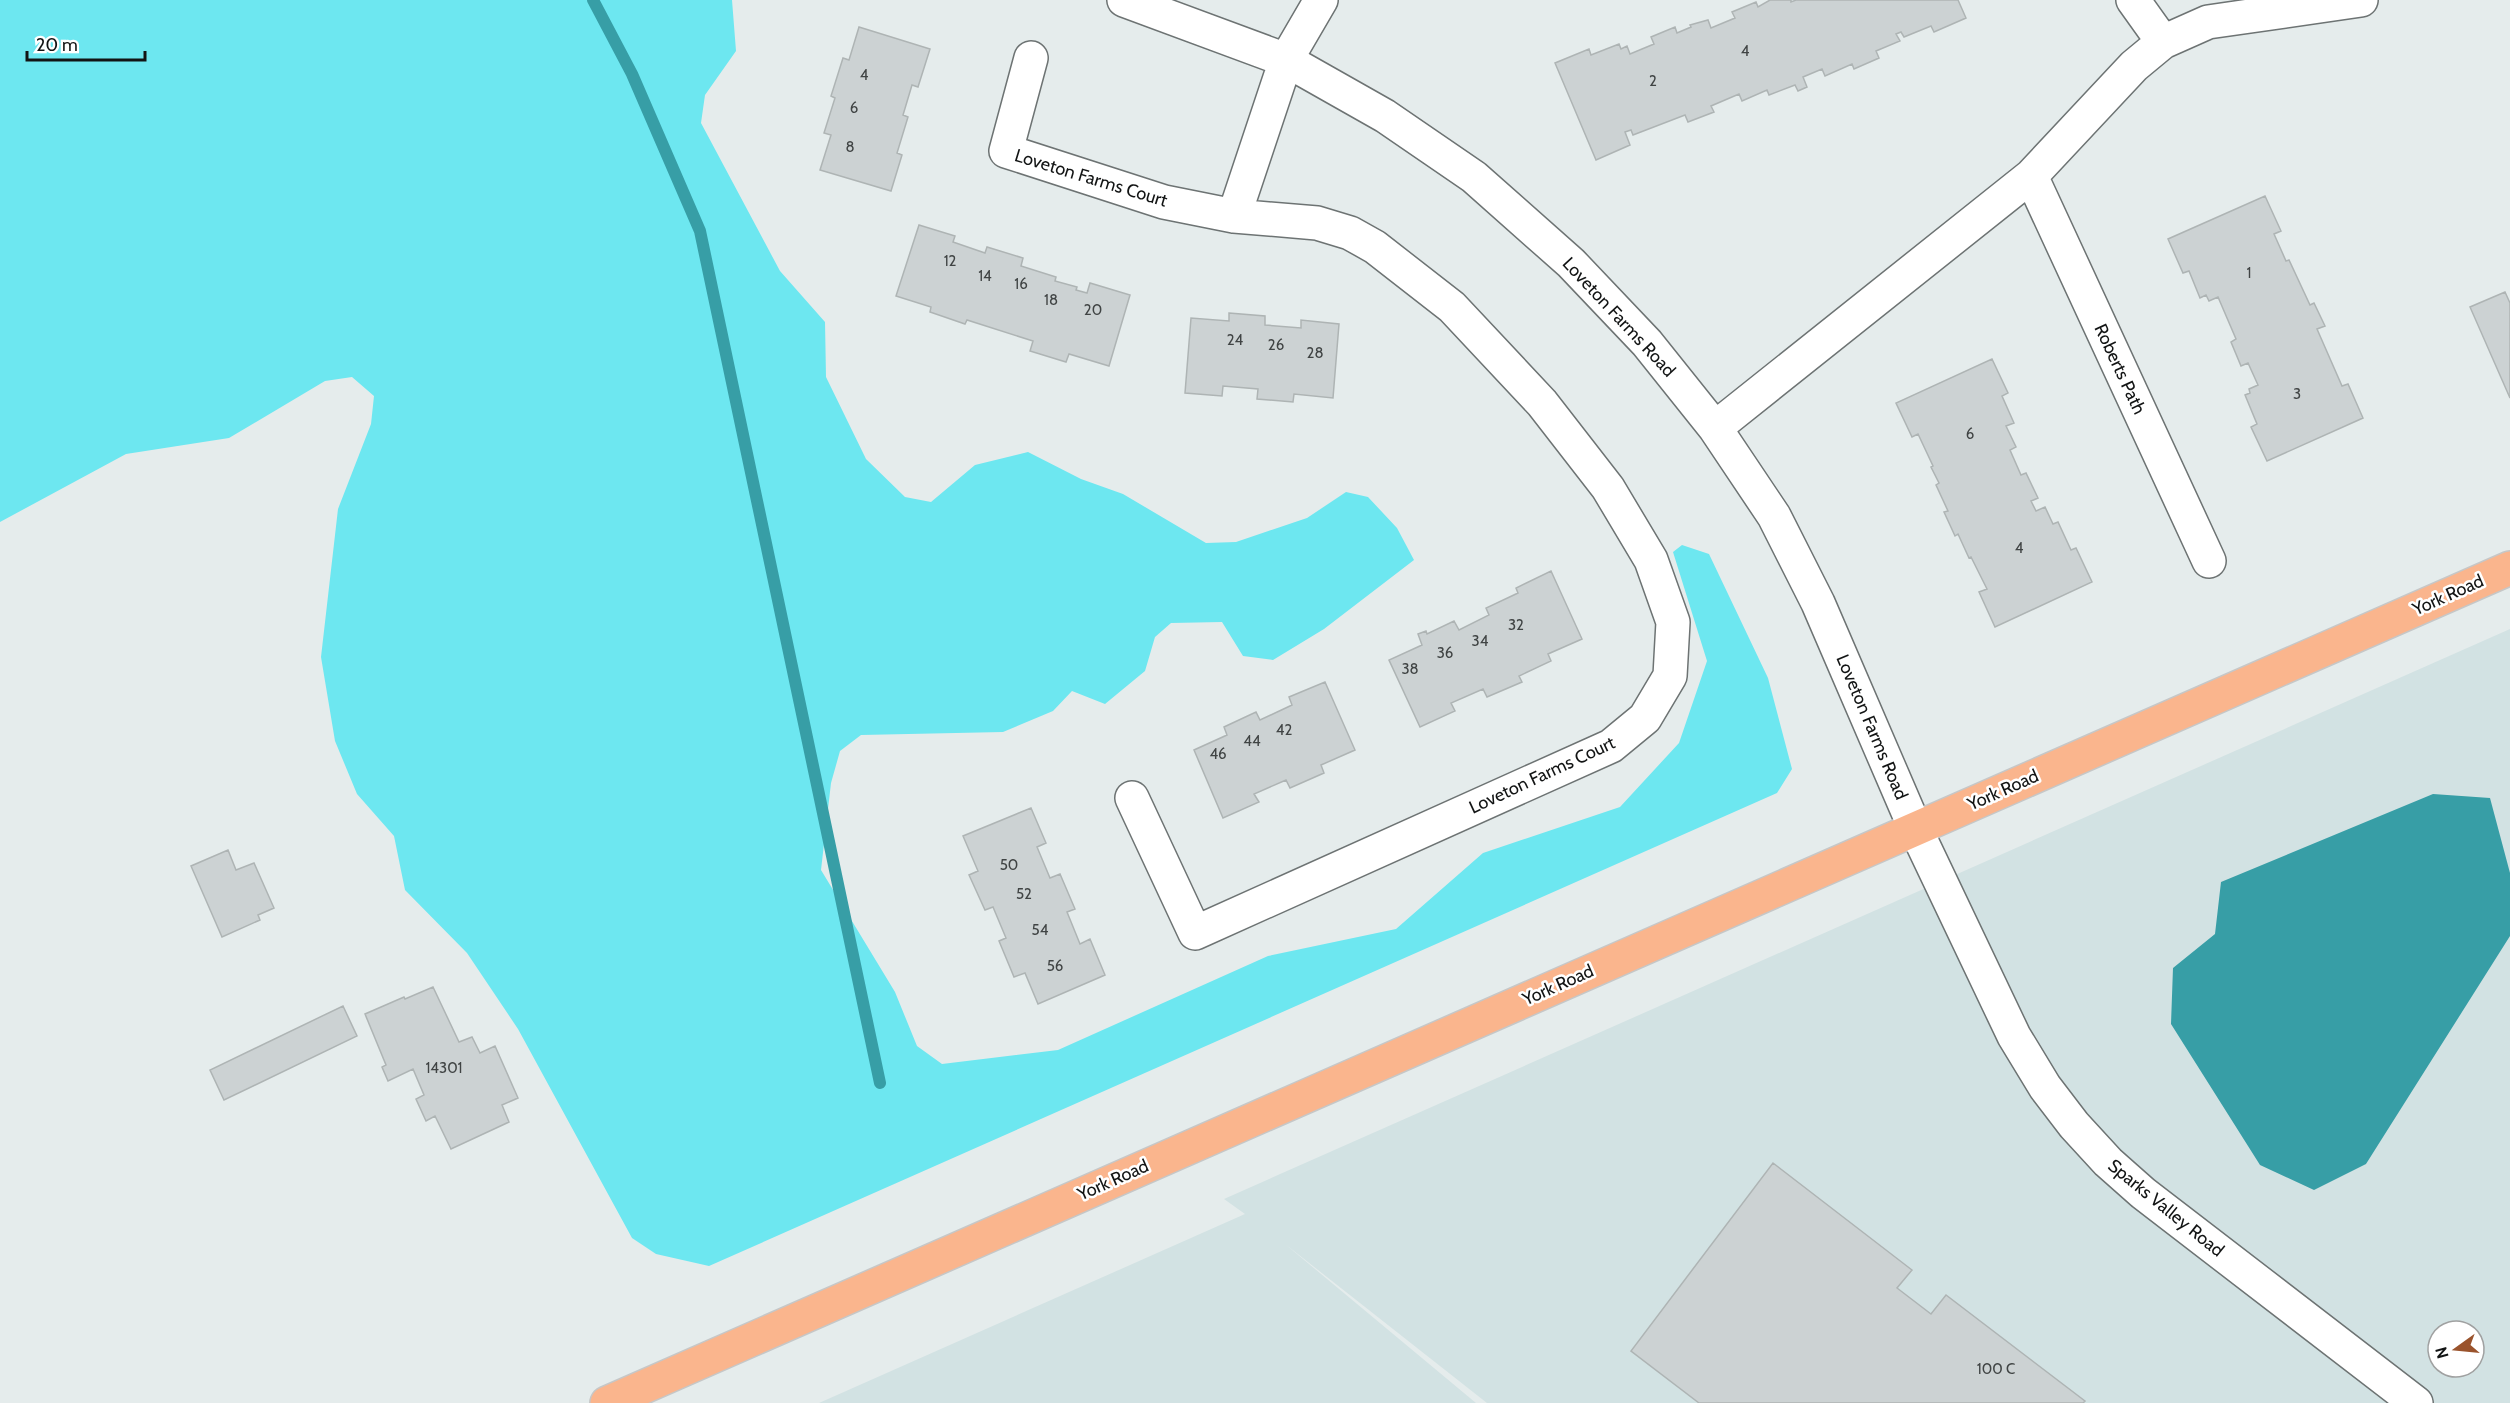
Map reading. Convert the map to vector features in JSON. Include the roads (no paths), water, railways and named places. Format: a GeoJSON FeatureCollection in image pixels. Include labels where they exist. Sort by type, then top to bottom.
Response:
{"type":"FeatureCollection","features":[{"type":"Feature","properties":{"kind":"main road","name":"York Road"},"geometry":{"type":"LineString","coordinates":[[607,1403],[2510,568]]}},
{"type":"Feature","properties":{"kind":"street","name":"Loveton Farms Road"},"geometry":{"type":"LineString","coordinates":[[1124,0],[1286,60],[1385,116],[1474,177],[1571,263],[1647,343],[1715,428],[1774,516],[1818,603],[1915,828]]}},
{"type":"Feature","properties":{"kind":"street"},"geometry":{"type":"LineString","coordinates":[[1234,216],[1286,60],[1321,0]]}},
{"type":"Feature","properties":{"kind":"street"},"geometry":{"type":"LineString","coordinates":[[2133,0],[2163,42]]}},
{"type":"Feature","properties":{"kind":"street"},"geometry":{"type":"LineString","coordinates":[[1715,428],[2031,176],[2134,66],[2163,42],[2208,22],[2361,0]]}},
{"type":"Feature","properties":{"kind":"street","name":"Loveton Farms Court"},"geometry":{"type":"LineString","coordinates":[[1031,58],[1006,151],[1164,202],[1234,216],[1317,223],[1350,233],[1375,247],[1452,307],[1542,403],[1608,488],[1651,560],[1673,622],[1670,676],[1645,718],[1611,746],[1195,933],[1132,798]]}},
{"type":"Feature","properties":{"kind":"street","name":"Roberts Path"},"geometry":{"type":"LineString","coordinates":[[2031,176],[2209,561]]}},
{"type":"Feature","properties":{"kind":"street","name":"Sparks Valley Road"},"geometry":{"type":"LineString","coordinates":[[1915,828],[2014,1036],[2045,1087],[2074,1125],[2108,1162],[2143,1193],[2416,1403]]}},
{"type":"Feature","properties":{"kind":"waterway"},"geometry":{"type":"LineString","coordinates":[[593,0],[632,74],[700,231],[880,1083]]}}]}
